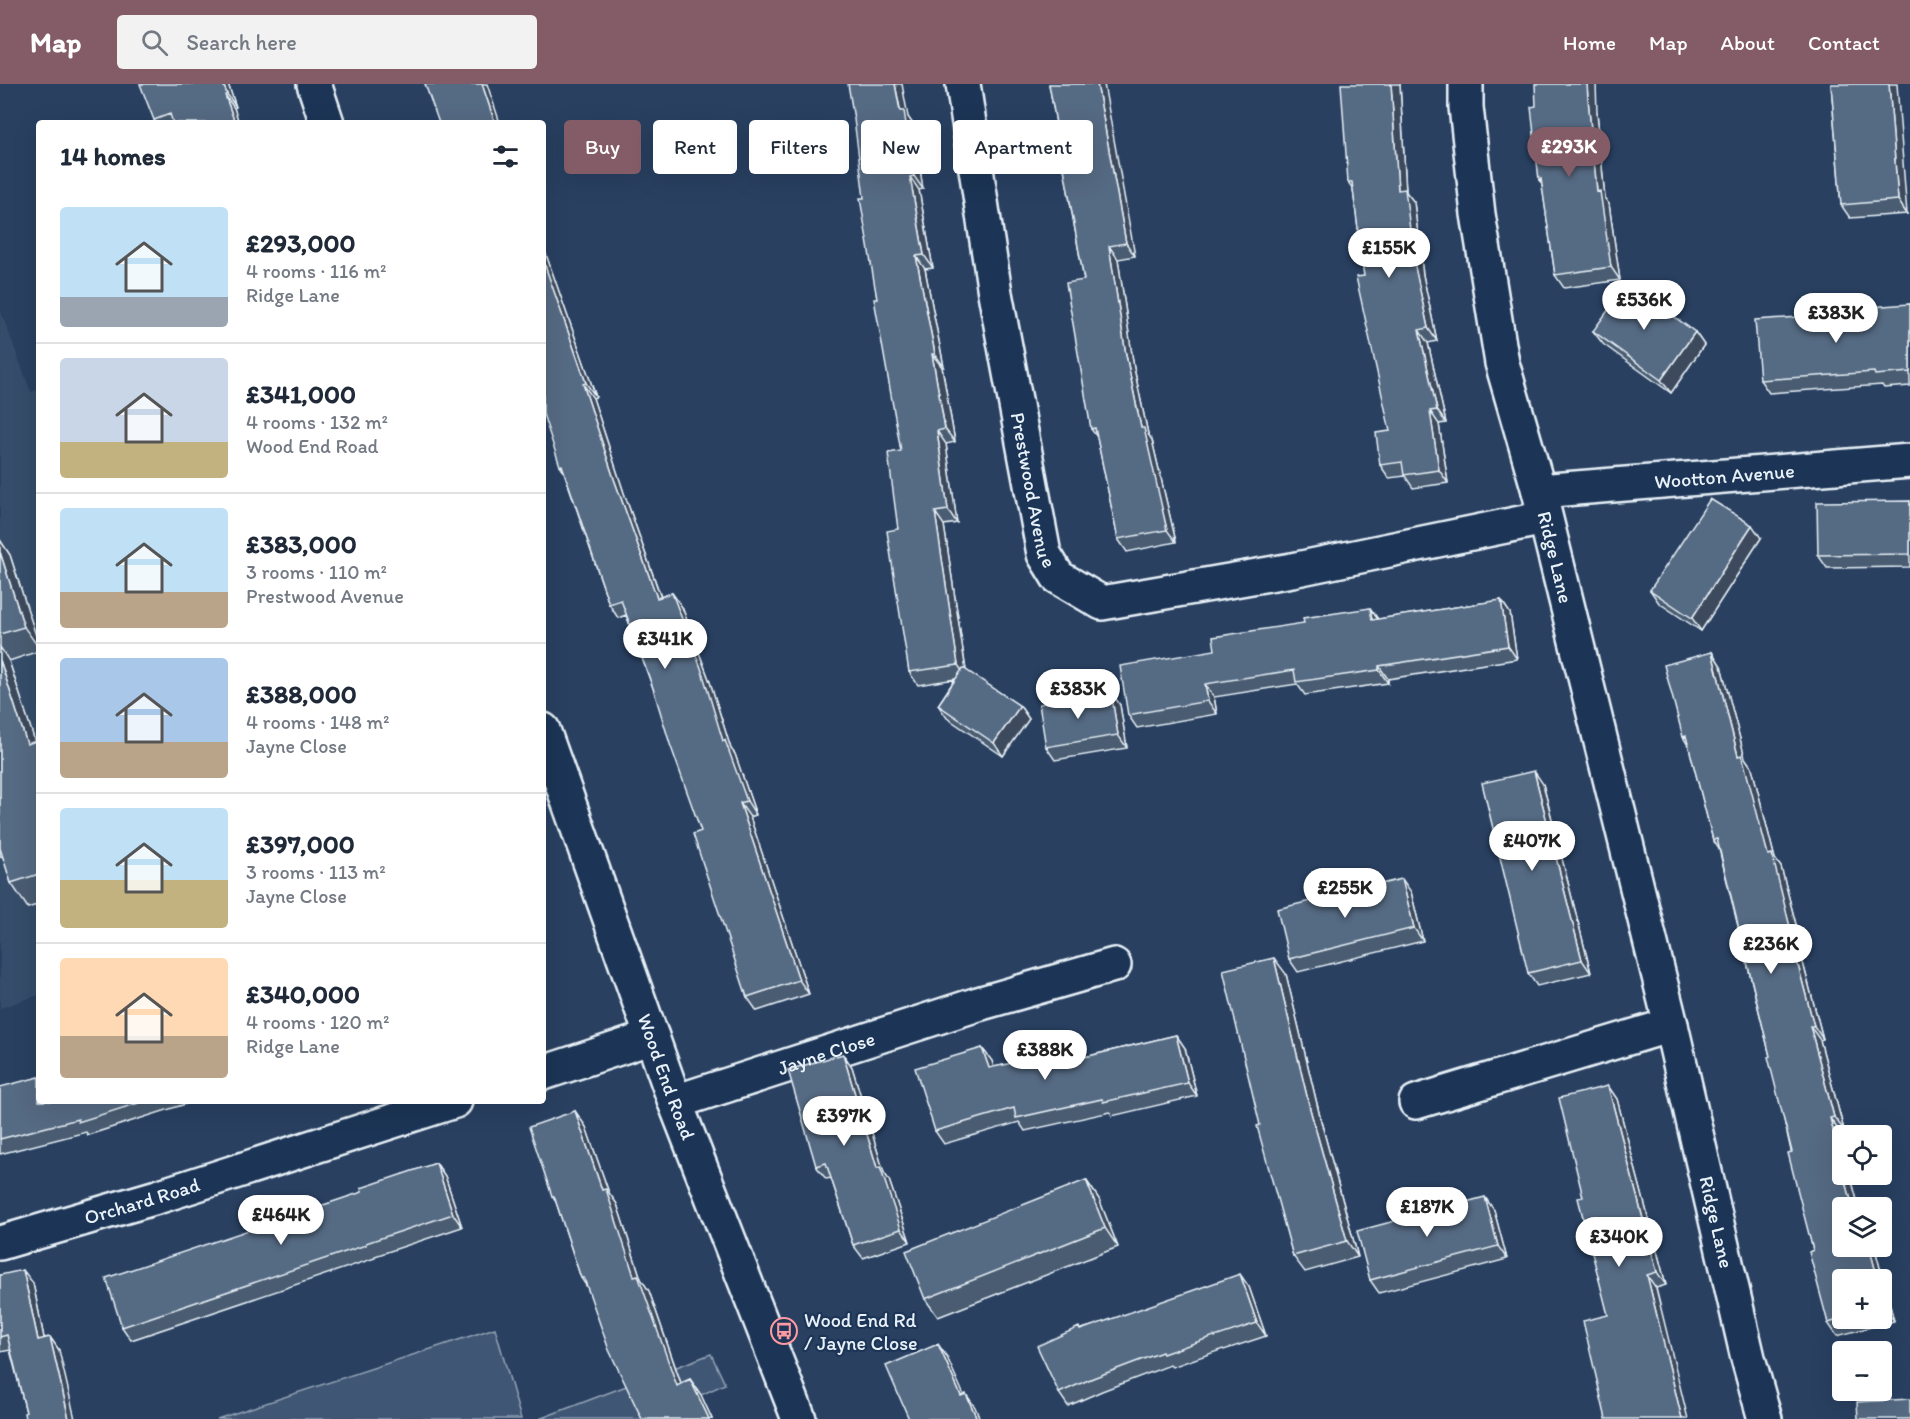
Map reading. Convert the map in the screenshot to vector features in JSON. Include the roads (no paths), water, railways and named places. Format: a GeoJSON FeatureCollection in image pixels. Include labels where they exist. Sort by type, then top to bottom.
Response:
{"type":"FeatureCollection","features":[{"type":"Feature","properties":{"kind":"street"},"geometry":{"type":"LineString","coordinates":[[314,84],[326,120]]}},
{"type":"Feature","properties":{"kind":"street","name":"Prestwood Avenue"},"geometry":{"type":"LineString","coordinates":[[963,84],[995,293],[1044,554],[1058,577],[1101,603],[1292,570],[1542,505]]}},
{"type":"Feature","properties":{"kind":"street","name":"Ridge Lane"},"geometry":{"type":"LineString","coordinates":[[1466,84],[1466,106],[1478,213],[1502,363],[1542,505],[1671,1025],[1748,1358],[1766,1419]]}},
{"type":"Feature","properties":{"kind":"street","name":"Wootton Avenue"},"geometry":{"type":"LineString","coordinates":[[1542,505],[1910,461]]}},
{"type":"Feature","properties":{"kind":"street","name":"Wood End Road"},"geometry":{"type":"LineString","coordinates":[[546,738],[675,1102],[799,1419]]}},
{"type":"Feature","properties":{"kind":"street","name":"Jayne Close"},"geometry":{"type":"LineString","coordinates":[[675,1102],[978,1004],[1114,965]]}},
{"type":"Feature","properties":{"kind":"street"},"geometry":{"type":"LineString","coordinates":[[1416,1102],[1671,1025]]}},
{"type":"Feature","properties":{"kind":"street"},"geometry":{"type":"LineString","coordinates":[[546,1071],[652,1037]]}},
{"type":"Feature","properties":{"kind":"street","name":"Orchard Road"},"geometry":{"type":"LineString","coordinates":[[0,1243],[157,1197],[446,1104]]}},
{"type":"Feature","properties":{"kind":"place","name":"Wood End Rd / Jayne Close"},"geometry":{"type":"Point","coordinates":[784,1331]}}]}
